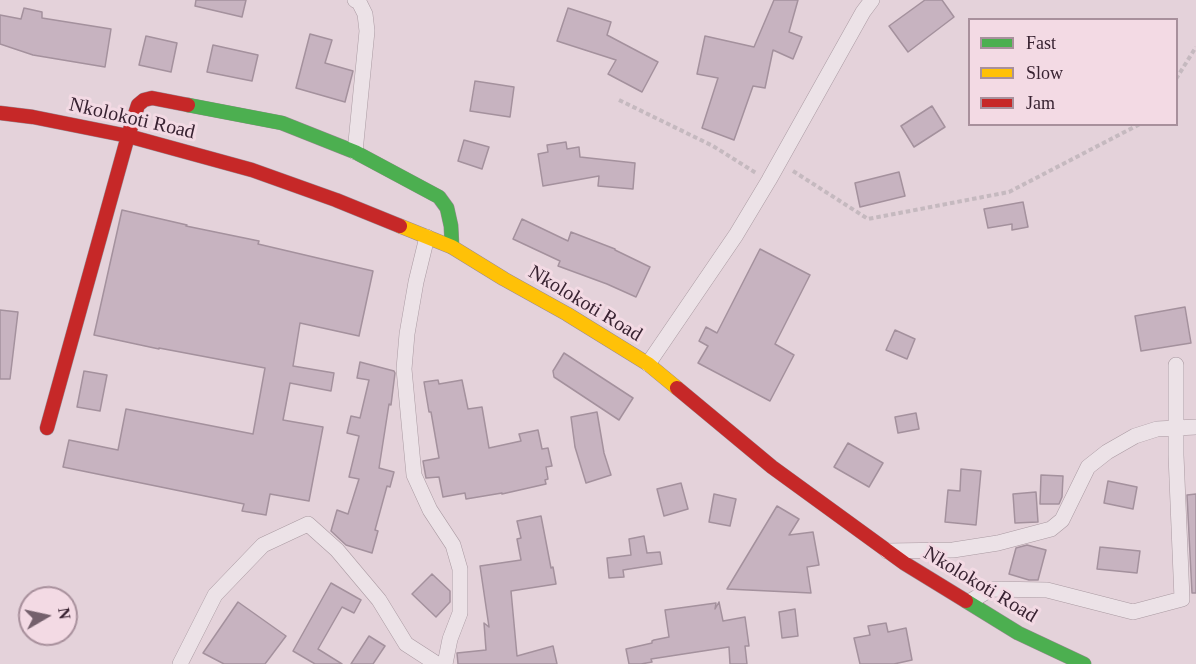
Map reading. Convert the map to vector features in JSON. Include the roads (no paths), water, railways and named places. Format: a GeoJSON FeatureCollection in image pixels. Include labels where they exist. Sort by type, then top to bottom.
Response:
{"type":"FeatureCollection","features":[{"type":"Feature","properties":{"kind":"main road"},"geometry":{"type":"LineString","coordinates":[[47,428],[128,136],[138,105],[144,99],[152,98],[282,123],[355,152],[439,196],[447,208],[452,248]]}},
{"type":"Feature","properties":{"kind":"main road","name":"Nkolokoti Road"},"geometry":{"type":"LineString","coordinates":[[0,113],[33,117],[128,136],[252,170],[336,200],[452,248],[648,364],[772,467],[887,551],[1018,633],[1084,664]]}},
{"type":"Feature","properties":{"kind":"street"},"geometry":{"type":"LineString","coordinates":[[355,0],[365,14],[367,31],[355,152]]}},
{"type":"Feature","properties":{"kind":"street"},"geometry":{"type":"LineString","coordinates":[[648,364],[736,235],[872,0]]}},
{"type":"Feature","properties":{"kind":"street"},"geometry":{"type":"LineString","coordinates":[[428,237],[409,324],[404,369],[414,475],[430,510],[453,545],[460,569],[460,613],[450,639],[445,664]]}},
{"type":"Feature","properties":{"kind":"street"},"geometry":{"type":"LineString","coordinates":[[969,602],[991,589],[1047,590],[1133,612],[1182,599],[1176,365]]}},
{"type":"Feature","properties":{"kind":"street"},"geometry":{"type":"LineString","coordinates":[[887,551],[953,550],[998,543],[1051,529],[1062,520],[1088,467],[1107,452],[1135,435],[1157,429],[1196,427]]}},
{"type":"Feature","properties":{"kind":"street"},"geometry":{"type":"LineString","coordinates":[[180,664],[215,595],[263,545],[308,524],[338,550],[379,600],[406,644],[437,664]]}}]}
